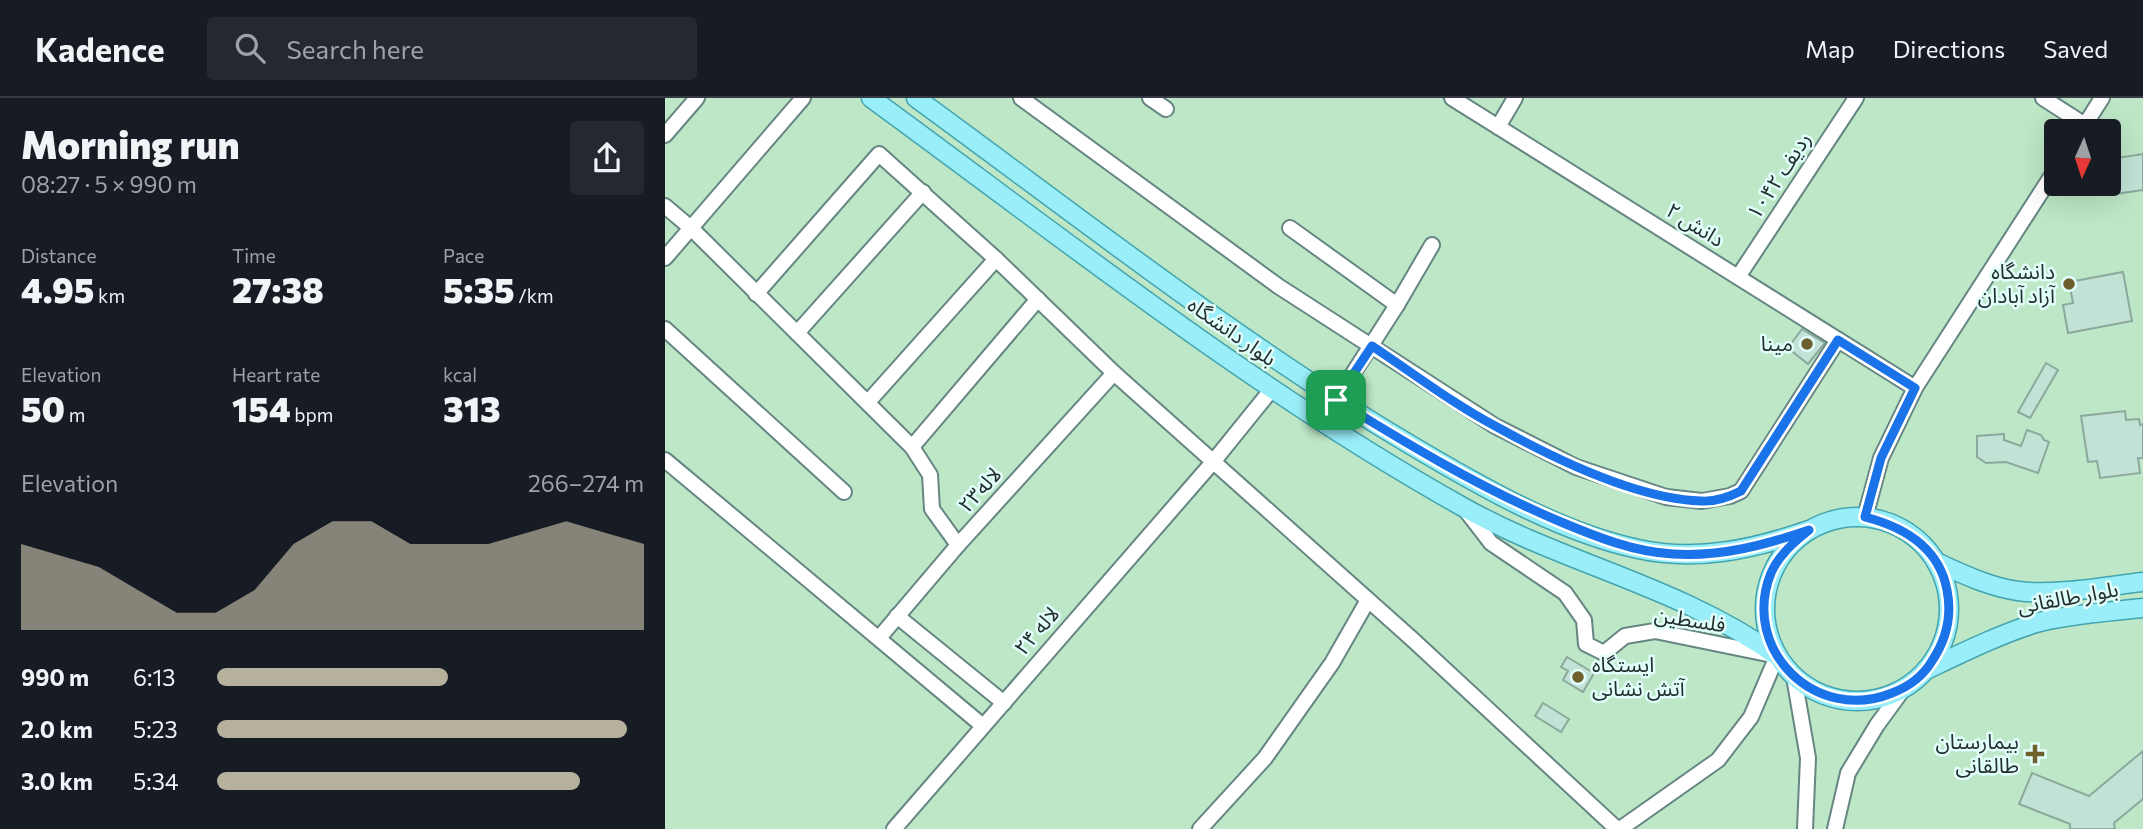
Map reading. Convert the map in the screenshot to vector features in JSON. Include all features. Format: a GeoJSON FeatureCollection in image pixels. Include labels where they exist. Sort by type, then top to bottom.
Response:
{"type":"FeatureCollection","features":[{"type":"Feature","properties":{"kind":"main road","name":"بلوار دانشگاه"},"geometry":{"type":"LineString","coordinates":[[871,98],[1272,389],[1366,450],[1513,533],[1667,594],[1745,633],[1777,656]]}},
{"type":"Feature","properties":{"kind":"main road","name":"بلوار دانشگاه"},"geometry":{"type":"LineString","coordinates":[[916,98],[1237,333],[1336,400],[1476,483],[1594,536],[1639,549],[1674,554],[1716,553],[1762,545],[1809,530]]}},
{"type":"Feature","properties":{"kind":"main road"},"geometry":{"type":"LineString","coordinates":[[1865,517],[1893,524],[1918,540],[1936,562],[1947,589],[1949,618],[1942,646],[1926,670],[1904,688],[1877,699],[1848,701],[1820,694],[1794,677],[1777,656],[1766,629],[1764,601],[1771,573],[1787,548],[1809,530],[1836,519],[1865,517]]}},
{"type":"Feature","properties":{"kind":"main road","name":"بلوار طالقانی"},"geometry":{"type":"LineString","coordinates":[[1936,562],[1988,584],[2020,591],[2065,590],[2143,582]]}},
{"type":"Feature","properties":{"kind":"main road","name":"بلوار طالقانی"},"geometry":{"type":"LineString","coordinates":[[1926,670],[1997,637],[2037,623],[2143,608]]}},
{"type":"Feature","properties":{"kind":"street"},"geometry":{"type":"LineString","coordinates":[[665,135],[697,98]]}},
{"type":"Feature","properties":{"kind":"street"},"geometry":{"type":"LineString","coordinates":[[665,258],[803,98]]}},
{"type":"Feature","properties":{"kind":"street"},"geometry":{"type":"LineString","coordinates":[[1021,98],[1278,286],[1495,426],[1576,467],[1666,497],[1702,501],[1730,496],[1741,491],[1838,340]]}},
{"type":"Feature","properties":{"kind":"street"},"geometry":{"type":"LineString","coordinates":[[1150,98],[1166,109]]}},
{"type":"Feature","properties":{"kind":"street","name":"دانش ۲"},"geometry":{"type":"LineString","coordinates":[[1452,98],[1915,388]]}},
{"type":"Feature","properties":{"kind":"street"},"geometry":{"type":"LineString","coordinates":[[1498,127],[1515,98]]}},
{"type":"Feature","properties":{"kind":"street","name":"ردیف ۱۰۴۲"},"geometry":{"type":"LineString","coordinates":[[1738,277],[1856,98]]}},
{"type":"Feature","properties":{"kind":"street"},"geometry":{"type":"LineString","coordinates":[[2043,98],[2071,119]]}},
{"type":"Feature","properties":{"kind":"street"},"geometry":{"type":"LineString","coordinates":[[2089,119],[2102,98]]}},
{"type":"Feature","properties":{"kind":"street"},"geometry":{"type":"LineString","coordinates":[[756,294],[879,153],[996,259],[1114,373],[1619,829],[1718,760],[1751,717],[1777,656]]}},
{"type":"Feature","properties":{"kind":"street"},"geometry":{"type":"LineString","coordinates":[[1865,517],[1881,458],[1915,388],[2044,188]]}},
{"type":"Feature","properties":{"kind":"street"},"geometry":{"type":"LineString","coordinates":[[797,333],[923,192]]}},
{"type":"Feature","properties":{"kind":"street"},"geometry":{"type":"LineString","coordinates":[[665,206],[691,228],[912,447],[930,475],[932,509],[958,545]]}},
{"type":"Feature","properties":{"kind":"street"},"geometry":{"type":"LineString","coordinates":[[1290,228],[1397,305]]}},
{"type":"Feature","properties":{"kind":"street"},"geometry":{"type":"LineString","coordinates":[[1336,400],[1372,346],[1432,245]]}},
{"type":"Feature","properties":{"kind":"street"},"geometry":{"type":"LineString","coordinates":[[868,402],[996,259]]}},
{"type":"Feature","properties":{"kind":"street"},"geometry":{"type":"LineString","coordinates":[[912,447],[1038,299]]}},
{"type":"Feature","properties":{"kind":"street"},"geometry":{"type":"LineString","coordinates":[[665,329],[844,492]]}},
{"type":"Feature","properties":{"kind":"street","name":"لاله۲۳"},"geometry":{"type":"LineString","coordinates":[[879,638],[958,545],[1114,373]]}},
{"type":"Feature","properties":{"kind":"street","name":"لاله ۲۴"},"geometry":{"type":"LineString","coordinates":[[894,829],[1213,462],[1272,389]]}},
{"type":"Feature","properties":{"kind":"street"},"geometry":{"type":"LineString","coordinates":[[665,460],[983,726]]}},
{"type":"Feature","properties":{"kind":"street","name":"فلسطین"},"geometry":{"type":"LineString","coordinates":[[1463,507],[1491,543],[1565,593],[1584,620],[1586,644],[1604,653],[1625,636],[1655,631],[1777,656]]}},
{"type":"Feature","properties":{"kind":"street"},"geometry":{"type":"LineString","coordinates":[[1200,829],[1265,758],[1332,663],[1368,600]]}},
{"type":"Feature","properties":{"kind":"street"},"geometry":{"type":"LineString","coordinates":[[897,616],[1004,702]]}},
{"type":"Feature","properties":{"kind":"street"},"geometry":{"type":"LineString","coordinates":[[1794,677],[1808,758],[1805,829]]}},
{"type":"Feature","properties":{"kind":"street"},"geometry":{"type":"LineString","coordinates":[[1835,829],[1848,773],[1877,724],[1904,688]]}},
{"type":"Feature","properties":{"kind":"green space"},"geometry":{"type":"Polygon","coordinates":[[[665,98],[2143,98],[2143,829],[665,829],[665,98]]]}},
{"type":"Feature","properties":{"kind":"building"},"geometry":{"type":"Polygon","coordinates":[[[2143,154],[2143,190],[2121,193],[2121,157],[2143,154]]]}},
{"type":"Feature","properties":{"kind":"building"},"geometry":{"type":"Polygon","coordinates":[[[2123,272],[2132,321],[2068,333],[2063,305],[2073,303],[2069,282],[2123,272]]]}},
{"type":"Feature","properties":{"kind":"building","name":"مینا"},"geometry":{"type":"Polygon","coordinates":[[[1802,329],[1825,343],[1808,364],[1788,348],[1802,329]]]}},
{"type":"Feature","properties":{"kind":"building"},"geometry":{"type":"Polygon","coordinates":[[[2046,363],[2058,370],[2030,418],[2018,412],[2046,363]]]}},
{"type":"Feature","properties":{"kind":"building"},"geometry":{"type":"Polygon","coordinates":[[[2125,411],[2126,420],[2139,419],[2140,425],[2143,424],[2143,458],[2138,458],[2140,473],[2100,478],[2097,461],[2088,462],[2081,416],[2125,411]]]}},
{"type":"Feature","properties":{"kind":"building"},"geometry":{"type":"Polygon","coordinates":[[[2027,430],[2041,435],[2049,442],[2038,473],[2006,462],[1986,463],[1977,457],[1977,436],[2004,434],[2004,440],[2021,446],[2027,430]]]}},
{"type":"Feature","properties":{"kind":"building","name":"ایستگاه آتش نشانی"},"geometry":{"type":"Polygon","coordinates":[[[1567,657],[1594,673],[1583,692],[1563,680],[1568,671],[1561,667],[1567,657]]]}},
{"type":"Feature","properties":{"kind":"building"},"geometry":{"type":"Polygon","coordinates":[[[1543,703],[1569,719],[1561,732],[1535,716],[1543,703]]]}},
{"type":"Feature","properties":{"kind":"building"},"geometry":{"type":"Polygon","coordinates":[[[2143,751],[2143,799],[2114,823],[2115,829],[2070,829],[2070,824],[2019,804],[2032,773],[2089,796],[2143,751]]]}},
{"type":"Feature","properties":{"kind":"place","name":"دانشگاه آزاد آبادان"},"geometry":{"type":"Point","coordinates":[2069,284]}},
{"type":"Feature","properties":{"kind":"place","name":"مینا"},"geometry":{"type":"Point","coordinates":[1807,344]}},
{"type":"Feature","properties":{"kind":"place","name":"ایستگاه آتش نشانی"},"geometry":{"type":"Point","coordinates":[1578,677]}},
{"type":"Feature","properties":{"kind":"place","name":"بیمارستان طالقانی"},"geometry":{"type":"Point","coordinates":[2035,754]}},
{"type":"Feature","properties":{"kind":"route"},"geometry":{"type":"LineString","coordinates":[[1838,340],[1915,388],[1881,458],[1865,517],[1893,524],[1918,540],[1936,562],[1947,589],[1949,618],[1942,646],[1926,670],[1904,688],[1877,699],[1848,701],[1820,694],[1794,677],[1777,656],[1766,629],[1764,601],[1771,573],[1787,548],[1809,530],[1743,550],[1674,554],[1639,549],[1594,536],[1476,483],[1336,400],[1372,346],[1495,426],[1576,467],[1666,497],[1702,501],[1719,499],[1741,491],[1838,340]]}}]}
